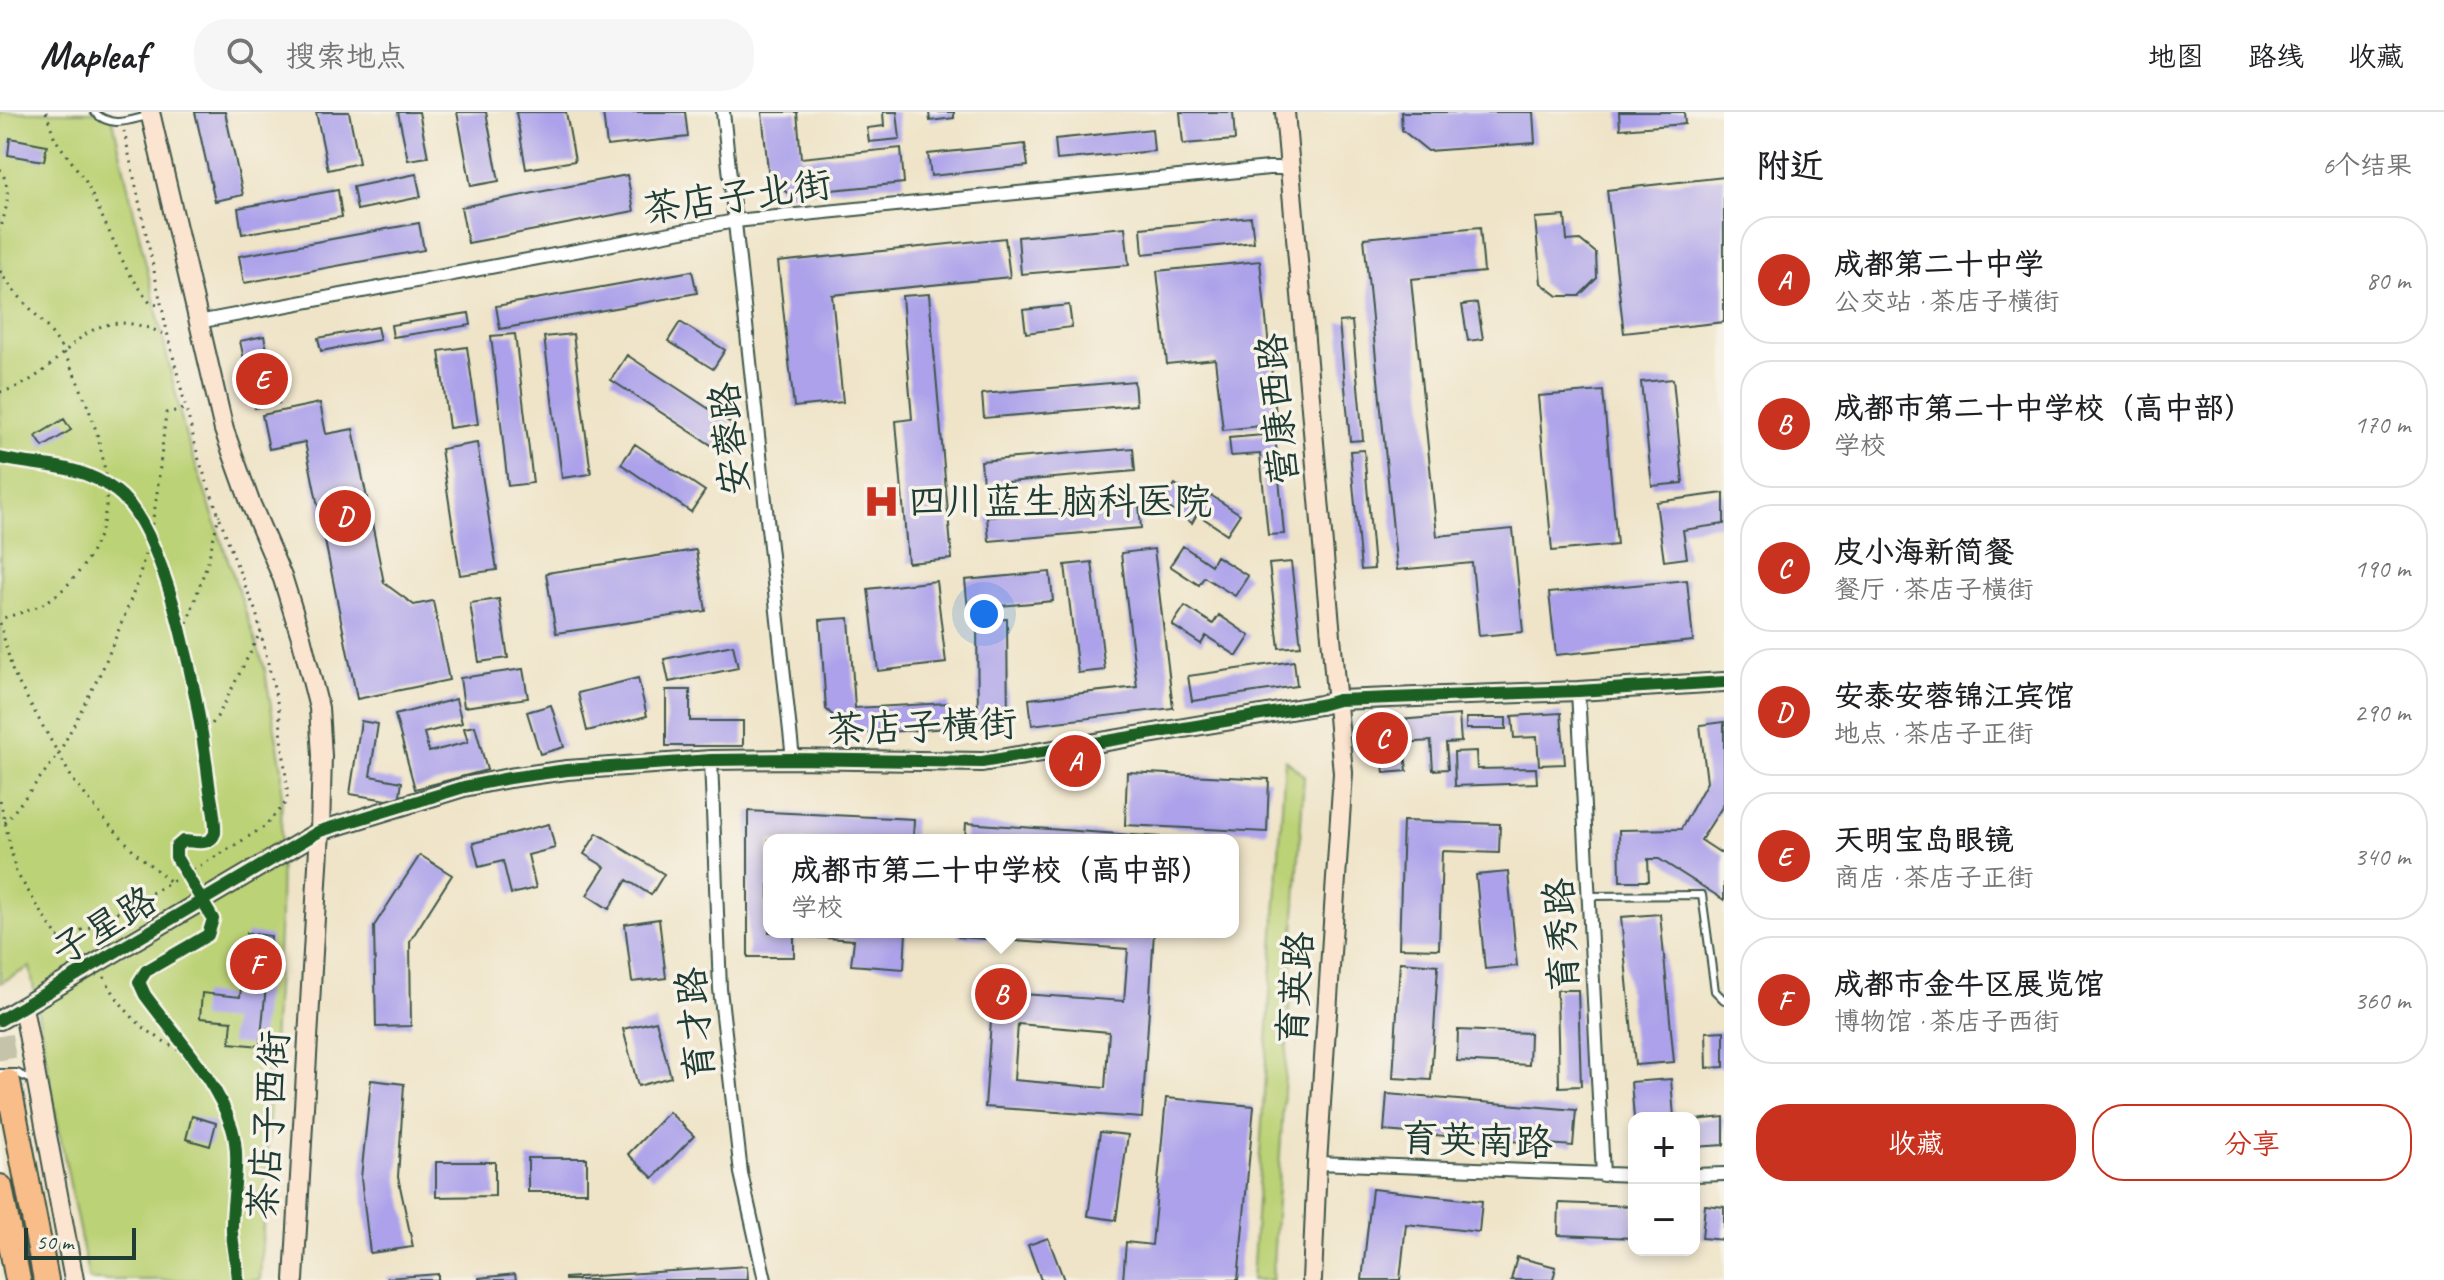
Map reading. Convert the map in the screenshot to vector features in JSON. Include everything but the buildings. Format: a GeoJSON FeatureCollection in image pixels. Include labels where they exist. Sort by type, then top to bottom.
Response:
{"type":"FeatureCollection","features":[{"type":"Feature","properties":{"kind":"highway"},"geometry":{"type":"LineString","coordinates":[[4,1078],[46,1280]]}},
{"type":"Feature","properties":{"kind":"highway"},"geometry":{"type":"LineString","coordinates":[[0,1187],[18,1280]]}},
{"type":"Feature","properties":{"kind":"street","name":"安蓉路"},"geometry":{"type":"LineString","coordinates":[[723,112],[793,759]]}},
{"type":"Feature","properties":{"kind":"street","name":"营康西路"},"geometry":{"type":"LineString","coordinates":[[1285,112],[1338,700]]}},
{"type":"Feature","properties":{"kind":"street","name":"茶店子西街"},"geometry":{"type":"LineString","coordinates":[[150,114],[224,430],[283,579],[319,708],[322,756],[320,831],[294,1280]]}},
{"type":"Feature","properties":{"kind":"street","name":"茶店子北街"},"geometry":{"type":"LineString","coordinates":[[198,322],[735,221],[1289,168]]}},
{"type":"Feature","properties":{"kind":"street","name":"茶店子横街"},"geometry":{"type":"LineString","coordinates":[[320,831],[464,787],[567,770],[711,760],[982,762],[1338,700],[1724,682]]}},
{"type":"Feature","properties":{"kind":"street","name":"育秀路"},"geometry":{"type":"LineString","coordinates":[[1578,691],[1603,1175]]}},
{"type":"Feature","properties":{"kind":"street","name":"育英路"},"geometry":{"type":"LineString","coordinates":[[1312,1280],[1343,773],[1338,700]]}},
{"type":"Feature","properties":{"kind":"street","name":"育才路"},"geometry":{"type":"LineString","coordinates":[[711,760],[720,989],[741,1173],[765,1280]]}},
{"type":"Feature","properties":{"kind":"street","name":"子星路"},"geometry":{"type":"LineString","coordinates":[[0,1020],[320,831]]}},
{"type":"Feature","properties":{"kind":"street"},"geometry":{"type":"LineString","coordinates":[[23,1007],[74,1280]]}},
{"type":"Feature","properties":{"kind":"street","name":"育英南路"},"geometry":{"type":"LineString","coordinates":[[1317,1163],[1628,1175]]}},
{"type":"Feature","properties":{"kind":"street"},"geometry":{"type":"LineString","coordinates":[[1700,1175],[1724,1174]]}},
{"type":"Feature","properties":{"kind":"lane"},"geometry":{"type":"LineString","coordinates":[[94,112],[105,121],[122,122],[150,114]]}},
{"type":"Feature","properties":{"kind":"lane"},"geometry":{"type":"LineString","coordinates":[[1589,896],[1702,895],[1715,991],[1724,1000]]}},
{"type":"Feature","properties":{"kind":"lane"},"geometry":{"type":"LineString","coordinates":[[4,1078],[17,1073],[36,1083]]}},
{"type":"Feature","properties":{"kind":"path"},"geometry":{"type":"LineString","coordinates":[[46,112],[55,139],[85,180],[127,270],[150,303],[161,306]]}},
{"type":"Feature","properties":{"kind":"path"},"geometry":{"type":"LineString","coordinates":[[0,800],[16,872],[58,938],[93,926],[264,827],[287,801],[279,710],[261,631],[199,460],[185,409],[122,122]]}},
{"type":"Feature","properties":{"kind":"path"},"geometry":{"type":"LineString","coordinates":[[0,169],[9,200],[0,231]]}},
{"type":"Feature","properties":{"kind":"path"},"geometry":{"type":"LineString","coordinates":[[0,271],[47,325],[64,352],[84,397],[103,457],[106,485],[106,508],[97,539],[86,561],[64,588],[41,605],[0,621],[13,673],[73,780],[137,854],[171,882]]}},
{"type":"Feature","properties":{"kind":"path"},"geometry":{"type":"LineString","coordinates":[[0,392],[13,390],[36,376],[104,324],[125,322],[148,326],[168,336]]}},
{"type":"Feature","properties":{"kind":"path"},"geometry":{"type":"LineString","coordinates":[[5,823],[58,755],[109,655],[138,581],[149,539],[166,413],[185,409]]}},
{"type":"Feature","properties":{"kind":"path"},"geometry":{"type":"LineString","coordinates":[[183,643],[219,515]]}},
{"type":"Feature","properties":{"kind":"path"},"geometry":{"type":"LineString","coordinates":[[139,519],[158,562]]}},
{"type":"Feature","properties":{"kind":"path"},"geometry":{"type":"LineString","coordinates":[[174,613],[183,643]]}},
{"type":"Feature","properties":{"kind":"path"},"geometry":{"type":"LineString","coordinates":[[204,744],[261,631]]}},
{"type":"Feature","properties":{"kind":"path"},"geometry":{"type":"LineString","coordinates":[[199,713],[204,744]]}},
{"type":"Feature","properties":{"kind":"path"},"geometry":{"type":"LineString","coordinates":[[176,857],[191,882]]}},
{"type":"Feature","properties":{"kind":"path"},"geometry":{"type":"LineString","coordinates":[[97,964],[116,999],[134,1021],[194,1061]]}},
{"type":"Feature","properties":{"kind":"path"},"geometry":{"type":"LineString","coordinates":[[174,1034],[194,1061]]}},
{"type":"Feature","properties":{"kind":"green space"},"geometry":{"type":"Polygon","coordinates":[[[0,112],[111,112],[184,430],[264,666],[282,769],[280,917],[260,1280],[89,1280],[30,967],[0,983],[0,112]]]}},
{"type":"Feature","properties":{"kind":"green space"},"geometry":{"type":"Polygon","coordinates":[[[1285,759],[1304,776],[1272,1280],[1252,1280],[1285,759]]]}},
{"type":"Feature","properties":{"kind":"tunnel"},"geometry":{"type":"LineString","coordinates":[[0,1036],[8,1082]]}},
{"type":"Feature","properties":{"kind":"cycle path"},"geometry":{"type":"LineString","coordinates":[[0,458],[74,470],[116,491],[135,512],[152,544],[180,627],[199,716],[215,833],[210,840],[183,841],[176,847],[176,857],[213,919],[208,935],[146,971],[139,982],[145,995],[216,1092],[232,1128],[236,1153],[232,1232],[238,1280]]}},
{"type":"Feature","properties":{"kind":"cycle path"},"geometry":{"type":"LineString","coordinates":[[0,1020],[320,831],[464,787],[509,778],[567,770],[711,760],[982,762],[1338,700],[1724,682]]}},
{"type":"Feature","properties":{"kind":"place","name":"天明宝岛眼镜"},"geometry":{"type":"Point","coordinates":[262,379]}},
{"type":"Feature","properties":{"kind":"place","name":"四川蓝生脑科医院"},"geometry":{"type":"Point","coordinates":[882,501]}},
{"type":"Feature","properties":{"kind":"place","name":"安泰安蓉锦江宾馆"},"geometry":{"type":"Point","coordinates":[345,516]}},
{"type":"Feature","properties":{"kind":"place","name":"皮小海新简餐"},"geometry":{"type":"Point","coordinates":[1382,738]}},
{"type":"Feature","properties":{"kind":"place","name":"成都第二十中学"},"geometry":{"type":"Point","coordinates":[1075,761]}},
{"type":"Feature","properties":{"kind":"place","name":"成都市金牛区展览馆"},"geometry":{"type":"Point","coordinates":[256,964]}},
{"type":"Feature","properties":{"kind":"place","name":"成都市第二十中学校（高中部）"},"geometry":{"type":"Point","coordinates":[1001,994]}}]}
